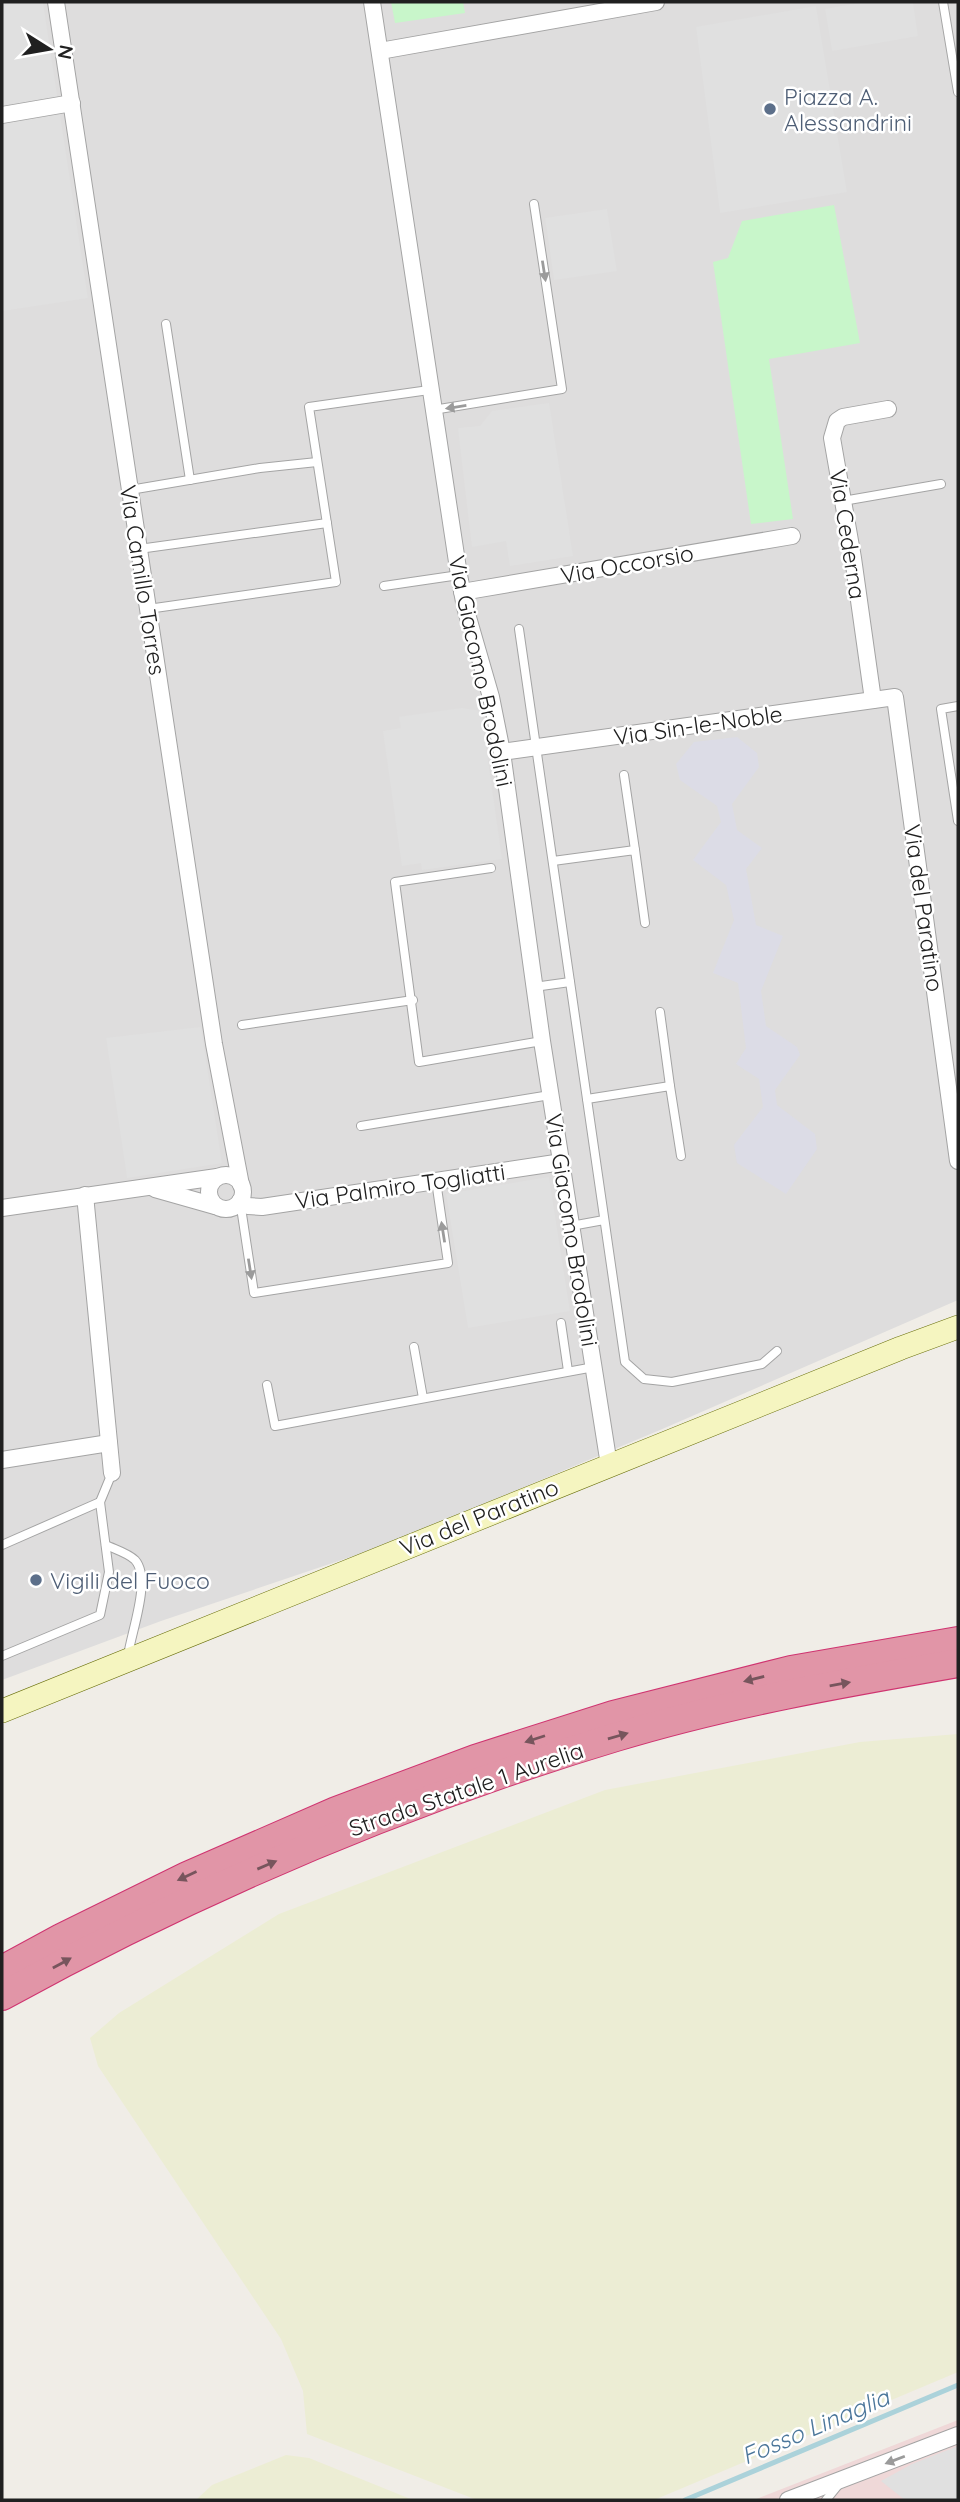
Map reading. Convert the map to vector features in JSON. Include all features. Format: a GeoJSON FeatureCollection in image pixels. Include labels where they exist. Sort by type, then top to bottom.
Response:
{"type":"FeatureCollection","features":[{"type":"Feature","properties":{"kind":"highway","name":"Strada Statale 1 Aurelia"},"geometry":{"type":"LineString","coordinates":[[2,1970],[61,1937],[187,1876],[335,1811],[475,1759],[613,1715],[791,1670],[958,1641]]}},
{"type":"Feature","properties":{"kind":"highway","name":"Strada Statale 1 Aurelia"},"geometry":{"type":"LineString","coordinates":[[2,1996],[192,1898],[343,1832],[482,1780],[618,1736],[793,1692],[958,1663]]}},
{"type":"Feature","properties":{"kind":"main road","name":"Via del Paratino"},"geometry":{"type":"LineString","coordinates":[[2,1711],[958,1326]]}},
{"type":"Feature","properties":{"kind":"street","name":"Via Camillo Torres"},"geometry":{"type":"LineString","coordinates":[[56,2],[214,1044],[241,1193]]}},
{"type":"Feature","properties":{"kind":"street","name":"Via Giacomo Brodolini"},"geometry":{"type":"LineString","coordinates":[[372,2],[460,583],[491,697],[502,752],[541,1041],[610,1465]]}},
{"type":"Feature","properties":{"kind":"street"},"geometry":{"type":"LineString","coordinates":[[380,51],[656,2]]}},
{"type":"Feature","properties":{"kind":"street"},"geometry":{"type":"LineString","coordinates":[[2,115],[72,103]]}},
{"type":"Feature","properties":{"kind":"street","name":"Via Cederna"},"geometry":{"type":"LineString","coordinates":[[873,700],[832,439],[837,421],[843,417],[888,409]]}},
{"type":"Feature","properties":{"kind":"street","name":"Via Occorsio"},"geometry":{"type":"LineString","coordinates":[[460,583],[792,536]]}},
{"type":"Feature","properties":{"kind":"street","name":"Via Sin-le-Noble"},"geometry":{"type":"LineString","coordinates":[[502,752],[895,697]]}},
{"type":"Feature","properties":{"kind":"street","name":"Via del Paratino"},"geometry":{"type":"LineString","coordinates":[[895,697],[951,1050],[958,1161]]}},
{"type":"Feature","properties":{"kind":"street"},"geometry":{"type":"LineString","coordinates":[[215,1206],[208,1191],[212,1180],[221,1176],[236,1157]]}},
{"type":"Feature","properties":{"kind":"street","name":"Via Palmiro Togliatti"},"geometry":{"type":"LineString","coordinates":[[241,1193],[248,1206],[262,1207],[562,1162]]}},
{"type":"Feature","properties":{"kind":"street"},"geometry":{"type":"LineString","coordinates":[[2,1208],[221,1176],[233,1176],[241,1193],[236,1206],[226,1209],[146,1187]]}},
{"type":"Feature","properties":{"kind":"street"},"geometry":{"type":"LineString","coordinates":[[85,1195],[112,1473]]}},
{"type":"Feature","properties":{"kind":"street"},"geometry":{"type":"LineString","coordinates":[[2,1460],[109,1443]]}},
{"type":"Feature","properties":{"kind":"street"},"geometry":{"type":"LineString","coordinates":[[788,2500],[958,2435]]}},
{"type":"Feature","properties":{"kind":"lane"},"geometry":{"type":"LineString","coordinates":[[943,2],[958,92]]}},
{"type":"Feature","properties":{"kind":"lane"},"geometry":{"type":"LineString","coordinates":[[433,410],[562,389],[534,204]]}},
{"type":"Feature","properties":{"kind":"lane"},"geometry":{"type":"LineString","coordinates":[[166,324],[190,480]]}},
{"type":"Feature","properties":{"kind":"lane"},"geometry":{"type":"LineString","coordinates":[[148,609],[336,582],[309,407],[429,390]]}},
{"type":"Feature","properties":{"kind":"lane"},"geometry":{"type":"LineString","coordinates":[[129,490],[260,468],[317,462]]}},
{"type":"Feature","properties":{"kind":"lane"},"geometry":{"type":"LineString","coordinates":[[843,501],[941,484]]}},
{"type":"Feature","properties":{"kind":"lane"},"geometry":{"type":"LineString","coordinates":[[138,549],[327,523]]}},
{"type":"Feature","properties":{"kind":"lane"},"geometry":{"type":"LineString","coordinates":[[384,586],[460,583]]}},
{"type":"Feature","properties":{"kind":"lane"},"geometry":{"type":"LineString","coordinates":[[519,629],[625,1362],[644,1379],[672,1382],[762,1364],[777,1351]]}},
{"type":"Feature","properties":{"kind":"lane"},"geometry":{"type":"LineString","coordinates":[[958,706],[941,709],[955,782],[958,821]]}},
{"type":"Feature","properties":{"kind":"lane"},"geometry":{"type":"LineString","coordinates":[[624,775],[645,923]]}},
{"type":"Feature","properties":{"kind":"lane"},"geometry":{"type":"LineString","coordinates":[[553,861],[635,850]]}},
{"type":"Feature","properties":{"kind":"lane"},"geometry":{"type":"LineString","coordinates":[[491,868],[395,882],[413,1000],[419,1062],[541,1041]]}},
{"type":"Feature","properties":{"kind":"lane"},"geometry":{"type":"LineString","coordinates":[[534,988],[570,982]]}},
{"type":"Feature","properties":{"kind":"lane"},"geometry":{"type":"LineString","coordinates":[[242,1025],[413,1000]]}},
{"type":"Feature","properties":{"kind":"lane"},"geometry":{"type":"LineString","coordinates":[[660,1012],[681,1156]]}},
{"type":"Feature","properties":{"kind":"lane"},"geometry":{"type":"LineString","coordinates":[[587,1099],[670,1086]]}},
{"type":"Feature","properties":{"kind":"lane"},"geometry":{"type":"LineString","coordinates":[[361,1125],[550,1095]]}},
{"type":"Feature","properties":{"kind":"lane"},"geometry":{"type":"LineString","coordinates":[[241,1193],[254,1293],[448,1263],[436,1181]]}},
{"type":"Feature","properties":{"kind":"lane"},"geometry":{"type":"LineString","coordinates":[[571,1226],[604,1220]]}},
{"type":"Feature","properties":{"kind":"lane"},"geometry":{"type":"LineString","coordinates":[[561,1324],[568,1371]]}},
{"type":"Feature","properties":{"kind":"lane"},"geometry":{"type":"LineString","coordinates":[[414,1347],[424,1398]]}},
{"type":"Feature","properties":{"kind":"lane"},"geometry":{"type":"LineString","coordinates":[[267,1385],[275,1426],[594,1367]]}},
{"type":"Feature","properties":{"kind":"lane"},"geometry":{"type":"LineString","coordinates":[[2,1656],[100,1615],[109,1572],[100,1502],[112,1473]]}},
{"type":"Feature","properties":{"kind":"lane"},"geometry":{"type":"LineString","coordinates":[[2,1545],[100,1502]]}},
{"type":"Feature","properties":{"kind":"lane"},"geometry":{"type":"LineString","coordinates":[[106,1545],[133,1558],[142,1571],[142,1586],[127,1660]]}},
{"type":"Feature","properties":{"kind":"lane"},"geometry":{"type":"LineString","coordinates":[[826,2500],[843,2479]]}},
{"type":"Feature","properties":{"kind":"shaded area"},"geometry":{"type":"Polygon","coordinates":[[[2,2],[958,2],[958,1300],[660,1430],[386,1545],[161,1621],[2,1680],[2,2]]]}},
{"type":"Feature","properties":{"kind":"shaded area"},"geometry":{"type":"Polygon","coordinates":[[[2,2],[43,2],[88,298],[2,311],[2,2]]]}},
{"type":"Feature","properties":{"kind":"shaded area"},"geometry":{"type":"Polygon","coordinates":[[[865,2],[913,2],[918,36],[832,51],[825,9],[865,2]]]}},
{"type":"Feature","properties":{"kind":"shaded area","name":"Piazza A. Alessandrini"},"geometry":{"type":"Polygon","coordinates":[[[816,6],[847,192],[720,213],[696,27],[816,6]]]}},
{"type":"Feature","properties":{"kind":"shaded area"},"geometry":{"type":"Polygon","coordinates":[[[607,209],[617,271],[554,280],[545,218],[607,209]]]}},
{"type":"Feature","properties":{"kind":"shaded area"},"geometry":{"type":"Polygon","coordinates":[[[549,403],[573,556],[510,566],[506,541],[472,547],[458,428],[480,426],[492,411],[549,403]]]}},
{"type":"Feature","properties":{"kind":"shaded area"},"geometry":{"type":"Polygon","coordinates":[[[462,708],[481,711],[502,859],[422,870],[421,863],[402,866],[383,731],[401,728],[399,717],[462,708]]]}},
{"type":"Feature","properties":{"kind":"shaded area"},"geometry":{"type":"Polygon","coordinates":[[[737,737],[757,753],[759,767],[732,804],[737,830],[762,848],[746,869],[756,925],[783,936],[761,991],[766,1026],[797,1047],[800,1055],[775,1090],[777,1105],[815,1134],[817,1149],[786,1194],[737,1163],[734,1145],[763,1107],[759,1079],[736,1064],[746,1048],[738,983],[713,973],[734,920],[726,885],[693,860],[721,822],[717,806],[680,780],[676,764],[694,742],[737,737]]]}},
{"type":"Feature","properties":{"kind":"shaded area"},"geometry":{"type":"Polygon","coordinates":[[[201,1027],[222,1163],[127,1178],[106,1038],[201,1027]]]}},
{"type":"Feature","properties":{"kind":"shaded area"},"geometry":{"type":"Polygon","coordinates":[[[549,1177],[570,1311],[468,1328],[446,1194],[549,1177]]]}},
{"type":"Feature","properties":{"kind":"shaded area"},"geometry":{"type":"Polygon","coordinates":[[[958,2420],[958,2500],[754,2500],[958,2420]]]}},
{"type":"Feature","properties":{"kind":"shaded area"},"geometry":{"type":"Polygon","coordinates":[[[958,2446],[958,2500],[905,2500],[881,2481],[912,2464],[958,2446]]]}},
{"type":"Feature","properties":{"kind":"green space"},"geometry":{"type":"Polygon","coordinates":[[[391,2],[463,2],[465,13],[395,23],[391,2]]]}},
{"type":"Feature","properties":{"kind":"green space"},"geometry":{"type":"Polygon","coordinates":[[[834,205],[860,343],[769,359],[793,519],[751,524],[713,262],[728,258],[742,221],[834,205]]]}},
{"type":"Feature","properties":{"kind":"green space"},"geometry":{"type":"Polygon","coordinates":[[[958,1734],[958,2372],[654,2500],[477,2500],[307,2434],[303,2391],[281,2339],[98,2066],[90,2038],[119,2013],[279,1914],[605,1790],[860,1742],[958,1734]]]}},
{"type":"Feature","properties":{"kind":"green space"},"geometry":{"type":"Polygon","coordinates":[[[286,2455],[309,2458],[413,2500],[196,2500],[212,2485],[286,2455]]]}},
{"type":"Feature","properties":{"kind":"waterway","name":"Fosso Linaglia"},"geometry":{"type":"LineString","coordinates":[[685,2500],[958,2385]]}},
{"type":"Feature","properties":{"kind":"place","name":"Piazza A. Alessandrini"},"geometry":{"type":"Point","coordinates":[770,109]}},
{"type":"Feature","properties":{"kind":"place","name":"Vigili del Fuoco"},"geometry":{"type":"Point","coordinates":[36,1580]}}]}
